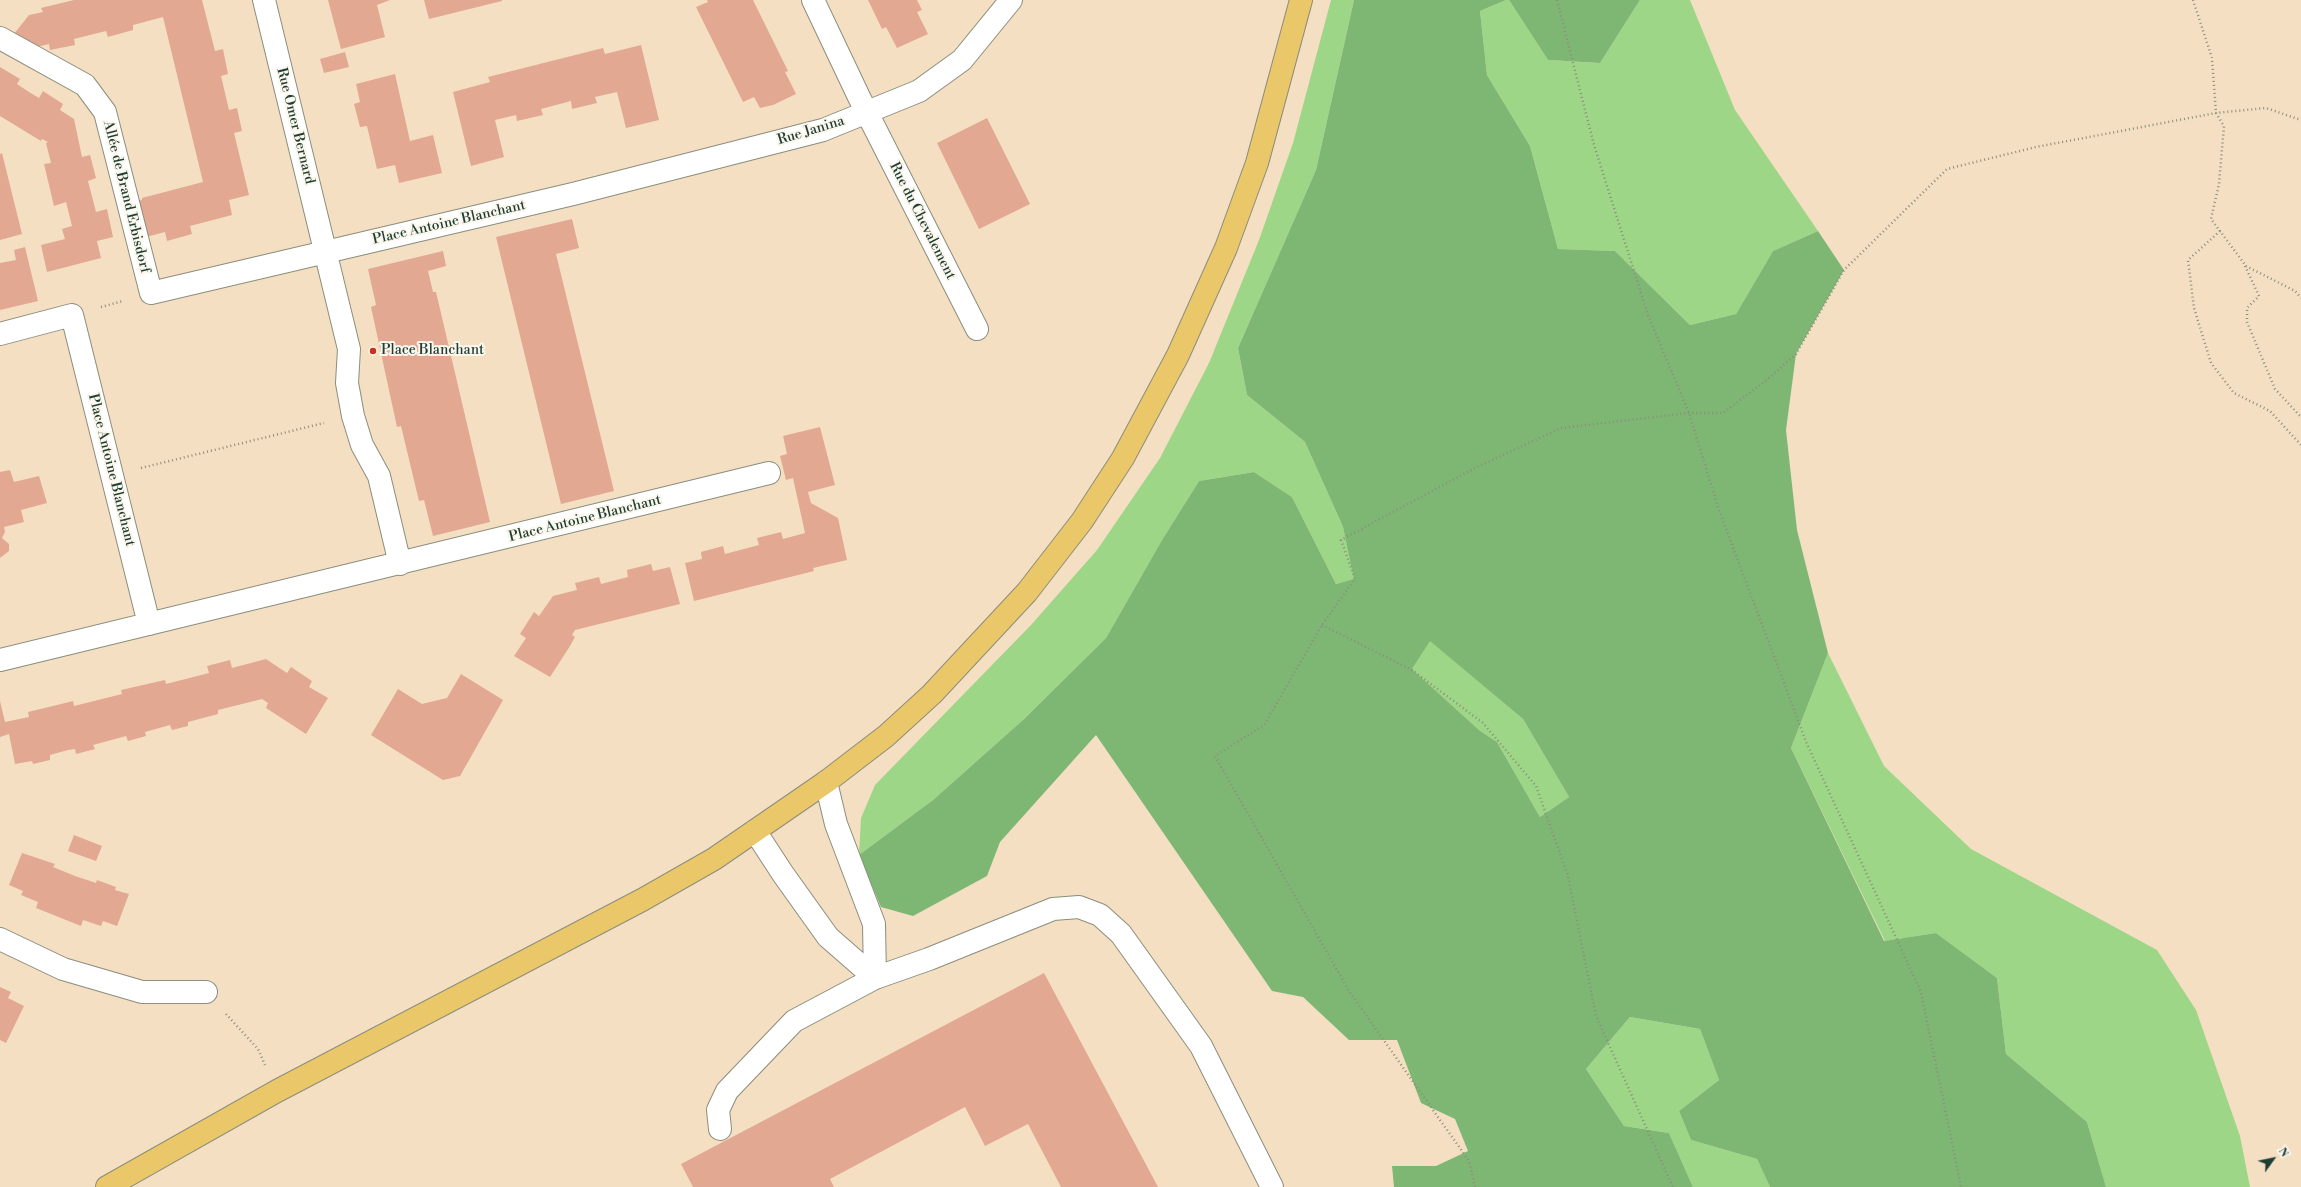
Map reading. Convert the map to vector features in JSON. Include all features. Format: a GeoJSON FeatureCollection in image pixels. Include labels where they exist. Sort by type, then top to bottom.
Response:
{"type":"FeatureCollection","features":[{"type":"Feature","properties":{"kind":"main road"},"geometry":{"type":"LineString","coordinates":[[107,1187],[277,1091],[642,900],[714,859],[826,782],[886,736],[932,694],[1027,592],[1082,522],[1123,458],[1178,355],[1226,248],[1256,163],[1301,0]]}},
{"type":"Feature","properties":{"kind":"street","name":"Rue Omer Bernard"},"geometry":{"type":"LineString","coordinates":[[264,0],[326,252]]}},
{"type":"Feature","properties":{"kind":"street","name":"Rue du Chevalement"},"geometry":{"type":"LineString","coordinates":[[813,0],[867,113],[977,329]]}},
{"type":"Feature","properties":{"kind":"street","name":"Rue Janina"},"geometry":{"type":"LineString","coordinates":[[573,194],[823,130],[919,91],[962,60],[1011,0]]}},
{"type":"Feature","properties":{"kind":"street","name":"Allée de Brand Erbisdorf"},"geometry":{"type":"LineString","coordinates":[[0,38],[85,85],[105,112],[151,293]]}},
{"type":"Feature","properties":{"kind":"street","name":"Place Antoine Blanchant"},"geometry":{"type":"LineString","coordinates":[[151,293],[573,194]]}},
{"type":"Feature","properties":{"kind":"street"},"geometry":{"type":"LineString","coordinates":[[326,252],[349,349],[347,383],[353,416],[362,445],[379,476],[400,564]]}},
{"type":"Feature","properties":{"kind":"street","name":"Place Antoine Blanchant"},"geometry":{"type":"LineString","coordinates":[[72,315],[149,624]]}},
{"type":"Feature","properties":{"kind":"street"},"geometry":{"type":"LineString","coordinates":[[0,334],[72,315]]}},
{"type":"Feature","properties":{"kind":"street","name":"Place Antoine Blanchant"},"geometry":{"type":"LineString","coordinates":[[0,660],[400,564],[769,473]]}},
{"type":"Feature","properties":{"kind":"street"},"geometry":{"type":"LineString","coordinates":[[826,782],[836,824],[874,924],[876,978]]}},
{"type":"Feature","properties":{"kind":"street"},"geometry":{"type":"LineString","coordinates":[[755,831],[783,874],[828,937],[876,978]]}},
{"type":"Feature","properties":{"kind":"street"},"geometry":{"type":"LineString","coordinates":[[720,1129],[718,1110],[727,1091],[794,1021],[876,978],[929,959],[1053,909],[1078,907],[1100,915],[1121,934],[1201,1046],[1272,1187]]}},
{"type":"Feature","properties":{"kind":"street"},"geometry":{"type":"LineString","coordinates":[[0,939],[63,969],[142,992],[206,992]]}},
{"type":"Feature","properties":{"kind":"path"},"geometry":{"type":"LineString","coordinates":[[1557,0],[1594,145],[1648,315],[1689,413],[1719,510],[1807,744],[1921,992],[1961,1187]]}},
{"type":"Feature","properties":{"kind":"path"},"geometry":{"type":"LineString","coordinates":[[2193,0],[2212,58],[2216,113],[2224,126],[2219,184],[2211,219],[2246,266],[2295,291],[2301,298]]}},
{"type":"Feature","properties":{"kind":"path"},"geometry":{"type":"LineString","coordinates":[[1475,1187],[1469,1161],[1349,991],[1215,756],[1264,725],[1322,625],[1355,579],[1341,540],[1473,470],[1561,428],[1689,413],[1723,414],[1768,379],[1796,354],[1844,270],[1948,169],[2036,147],[2216,113],[2266,108],[2301,120]]}},
{"type":"Feature","properties":{"kind":"path"},"geometry":{"type":"LineString","coordinates":[[2220,231],[2188,260],[2194,308],[2211,363],[2234,393],[2270,411],[2301,445]]}},
{"type":"Feature","properties":{"kind":"path"},"geometry":{"type":"LineString","coordinates":[[2244,262],[2259,296],[2246,308],[2247,322],[2275,389],[2301,417]]}},
{"type":"Feature","properties":{"kind":"path"},"geometry":{"type":"LineString","coordinates":[[72,315],[151,293]]}},
{"type":"Feature","properties":{"kind":"path"},"geometry":{"type":"LineString","coordinates":[[113,475],[353,416]]}},
{"type":"Feature","properties":{"kind":"path"},"geometry":{"type":"LineString","coordinates":[[1322,625],[1412,670],[1483,723],[1536,786],[1568,876],[1596,1016],[1673,1187]]}},
{"type":"Feature","properties":{"kind":"path"},"geometry":{"type":"LineString","coordinates":[[206,992],[258,1050],[277,1091]]}},
{"type":"Feature","properties":{"kind":"green space"},"geometry":{"type":"Polygon","coordinates":[[[1331,0],[1354,0],[1316,170],[1238,348],[1247,395],[1305,442],[1343,527],[1355,579],[1336,584],[1292,497],[1254,472],[1199,481],[1162,540],[1106,638],[1024,719],[933,800],[859,855],[861,818],[875,785],[1031,625],[1097,550],[1160,458],[1209,363],[1259,240],[1293,143],[1331,0]]]}},
{"type":"Feature","properties":{"kind":"green space"},"geometry":{"type":"Polygon","coordinates":[[[1354,0],[1506,0],[1480,11],[1487,75],[1530,146],[1558,249],[1615,251],[1690,325],[1736,314],[1773,251],[1818,231],[1844,270],[1796,354],[1786,430],[1797,530],[1828,653],[1791,748],[1884,941],[1936,933],[1997,978],[2006,1054],[2087,1122],[2106,1187],[1770,1187],[1757,1159],[1691,1140],[1679,1111],[1719,1080],[1700,1029],[1630,1017],[1586,1069],[1624,1126],[1669,1133],[1693,1187],[1394,1187],[1392,1166],[1436,1166],[1468,1151],[1455,1119],[1421,1103],[1397,1040],[1349,1040],[1303,997],[1272,991],[1096,735],[1000,842],[987,876],[913,916],[881,907],[859,855],[933,800],[1024,719],[1106,638],[1162,540],[1199,481],[1254,472],[1292,497],[1336,584],[1354,579],[1343,527],[1305,442],[1247,395],[1238,348],[1316,170],[1354,0]],[[1430,641],[1412,669],[1479,730],[1497,742],[1540,817],[1569,797],[1523,719],[1430,641]]]}},
{"type":"Feature","properties":{"kind":"green space"},"geometry":{"type":"Polygon","coordinates":[[[1509,0],[1548,60],[1600,63],[1640,0],[1690,0],[1735,110],[1818,231],[1773,251],[1736,314],[1690,325],[1615,251],[1558,249],[1530,146],[1487,75],[1480,11],[1509,0]]]}},
{"type":"Feature","properties":{"kind":"green space"},"geometry":{"type":"Polygon","coordinates":[[[1509,0],[1640,0],[1600,63],[1548,60],[1509,0]]]}},
{"type":"Feature","properties":{"kind":"green space"},"geometry":{"type":"Polygon","coordinates":[[[1430,640],[1523,719],[1569,797],[1540,817],[1497,742],[1479,730],[1412,669],[1430,640]]]}},
{"type":"Feature","properties":{"kind":"green space"},"geometry":{"type":"Polygon","coordinates":[[[1828,653],[1884,766],[1971,849],[2157,950],[2196,1010],[2240,1136],[2250,1187],[2106,1187],[2087,1122],[2006,1054],[1997,978],[1936,933],[1885,941],[1791,748],[1828,653]]]}},
{"type":"Feature","properties":{"kind":"green space"},"geometry":{"type":"Polygon","coordinates":[[[1630,1017],[1700,1029],[1719,1080],[1679,1111],[1691,1140],[1757,1159],[1770,1187],[1693,1187],[1669,1133],[1624,1126],[1586,1069],[1630,1017]]]}},
{"type":"Feature","properties":{"kind":"building"},"geometry":{"type":"Polygon","coordinates":[[[74,0],[202,0],[215,51],[223,49],[228,74],[221,76],[229,110],[237,108],[242,131],[234,133],[249,195],[229,200],[232,215],[190,226],[192,234],[167,241],[165,232],[146,237],[137,201],[142,200],[142,198],[203,182],[163,17],[133,25],[133,30],[108,37],[106,31],[74,39],[75,45],[50,50],[49,44],[36,47],[14,34],[29,15],[43,12],[41,8],[74,0]]]}},
{"type":"Feature","properties":{"kind":"building"},"geometry":{"type":"Polygon","coordinates":[[[328,0],[390,0],[377,5],[385,37],[341,49],[328,0]]]}},
{"type":"Feature","properties":{"kind":"building"},"geometry":{"type":"Polygon","coordinates":[[[424,0],[502,0],[502,1],[429,19],[424,0]]]}},
{"type":"Feature","properties":{"kind":"building"},"geometry":{"type":"Polygon","coordinates":[[[707,0],[753,0],[788,71],[785,72],[796,94],[773,105],[760,108],[754,97],[743,102],[696,7],[708,2],[707,0]]]}},
{"type":"Feature","properties":{"kind":"building"},"geometry":{"type":"Polygon","coordinates":[[[868,0],[917,0],[922,10],[917,12],[928,34],[897,48],[886,27],[882,29],[868,0]]]}},
{"type":"Feature","properties":{"kind":"building"},"geometry":{"type":"Polygon","coordinates":[[[641,45],[659,120],[626,128],[617,92],[595,97],[597,103],[572,109],[571,101],[541,109],[543,115],[517,121],[516,115],[495,120],[504,157],[471,166],[453,92],[490,82],[488,77],[603,48],[605,54],[641,45]]]}},
{"type":"Feature","properties":{"kind":"building"},"geometry":{"type":"Polygon","coordinates":[[[345,52],[349,67],[324,73],[320,59],[345,52]]]}},
{"type":"Feature","properties":{"kind":"building"},"geometry":{"type":"Polygon","coordinates":[[[0,67],[20,79],[17,84],[39,98],[43,91],[63,104],[60,110],[74,119],[82,157],[90,155],[96,178],[88,181],[96,212],[107,209],[113,237],[97,241],[101,258],[47,272],[41,245],[65,239],[62,229],[72,226],[66,202],[54,206],[44,164],[51,163],[46,143],[48,142],[42,139],[41,141],[0,116],[0,67]]]}},
{"type":"Feature","properties":{"kind":"building"},"geometry":{"type":"Polygon","coordinates":[[[395,74],[410,141],[433,135],[442,173],[399,183],[395,165],[377,169],[367,126],[360,127],[354,104],[360,102],[356,84],[395,74]]]}},
{"type":"Feature","properties":{"kind":"building"},"geometry":{"type":"Polygon","coordinates":[[[987,118],[1030,204],[979,229],[937,143],[987,118]]]}},
{"type":"Feature","properties":{"kind":"building"},"geometry":{"type":"Polygon","coordinates":[[[2,153],[22,234],[0,240],[0,154],[2,153]]]}},
{"type":"Feature","properties":{"kind":"building"},"geometry":{"type":"Polygon","coordinates":[[[572,219],[579,248],[556,254],[614,491],[561,504],[496,237],[572,219]]]}},
{"type":"Feature","properties":{"kind":"building"},"geometry":{"type":"Polygon","coordinates":[[[25,247],[38,301],[0,310],[0,263],[16,260],[14,250],[25,247]]]}},
{"type":"Feature","properties":{"kind":"building"},"geometry":{"type":"Polygon","coordinates":[[[443,251],[446,266],[428,271],[433,292],[436,292],[490,522],[433,536],[424,500],[419,501],[401,426],[397,427],[371,307],[376,305],[368,269],[443,251]]]}},
{"type":"Feature","properties":{"kind":"building"},"geometry":{"type":"Polygon","coordinates":[[[820,427],[835,485],[808,492],[811,503],[838,518],[847,560],[813,568],[814,571],[694,601],[685,563],[702,559],[701,552],[723,546],[725,554],[759,545],[757,538],[781,532],[783,539],[805,533],[793,478],[786,480],[780,456],[787,454],[783,436],[820,427]]]}},
{"type":"Feature","properties":{"kind":"building"},"geometry":{"type":"Polygon","coordinates":[[[10,470],[14,482],[39,476],[47,503],[21,510],[24,522],[4,527],[5,532],[2,538],[9,544],[9,551],[0,558],[0,472],[10,470]]]}},
{"type":"Feature","properties":{"kind":"building"},"geometry":{"type":"Polygon","coordinates":[[[651,564],[653,571],[670,567],[680,604],[575,630],[572,635],[575,637],[550,677],[514,656],[526,638],[520,634],[534,612],[539,616],[553,596],[577,590],[575,583],[599,577],[601,584],[628,577],[627,570],[651,564]]]}},
{"type":"Feature","properties":{"kind":"building"},"geometry":{"type":"Polygon","coordinates":[[[266,659],[287,673],[291,667],[312,681],[309,687],[328,698],[306,734],[266,708],[268,703],[262,699],[218,710],[218,714],[188,722],[188,726],[172,730],[170,725],[145,732],[146,736],[128,741],[126,736],[93,745],[95,749],[76,754],[75,749],[68,750],[50,755],[50,760],[33,764],[32,761],[15,764],[9,734],[0,737],[0,701],[5,722],[29,717],[28,712],[73,701],[74,706],[122,694],[121,690],[165,680],[166,684],[209,673],[207,666],[230,660],[232,668],[266,659]]]}},
{"type":"Feature","properties":{"kind":"building"},"geometry":{"type":"Polygon","coordinates":[[[461,674],[503,700],[460,776],[443,780],[371,735],[398,689],[422,704],[447,698],[461,674]]]}},
{"type":"Feature","properties":{"kind":"building"},"geometry":{"type":"Polygon","coordinates":[[[74,835],[102,846],[96,861],[68,851],[74,835]]]}},
{"type":"Feature","properties":{"kind":"building"},"geometry":{"type":"Polygon","coordinates":[[[22,853],[55,864],[53,867],[75,876],[96,883],[97,880],[116,887],[115,890],[129,894],[117,926],[103,921],[101,926],[83,920],[81,926],[36,908],[38,902],[21,895],[23,891],[9,885],[22,853]]]}},
{"type":"Feature","properties":{"kind":"building"},"geometry":{"type":"Polygon","coordinates":[[[1044,973],[1158,1187],[1061,1187],[1028,1124],[985,1146],[965,1107],[830,1179],[834,1187],[693,1187],[681,1164],[1044,973]]]}},
{"type":"Feature","properties":{"kind":"building"},"geometry":{"type":"Polygon","coordinates":[[[0,987],[11,992],[8,998],[24,1006],[6,1043],[0,1040],[0,987]]]}},
{"type":"Feature","properties":{"kind":"place","name":"Place Blanchant"},"geometry":{"type":"Point","coordinates":[373,351]}}]}
